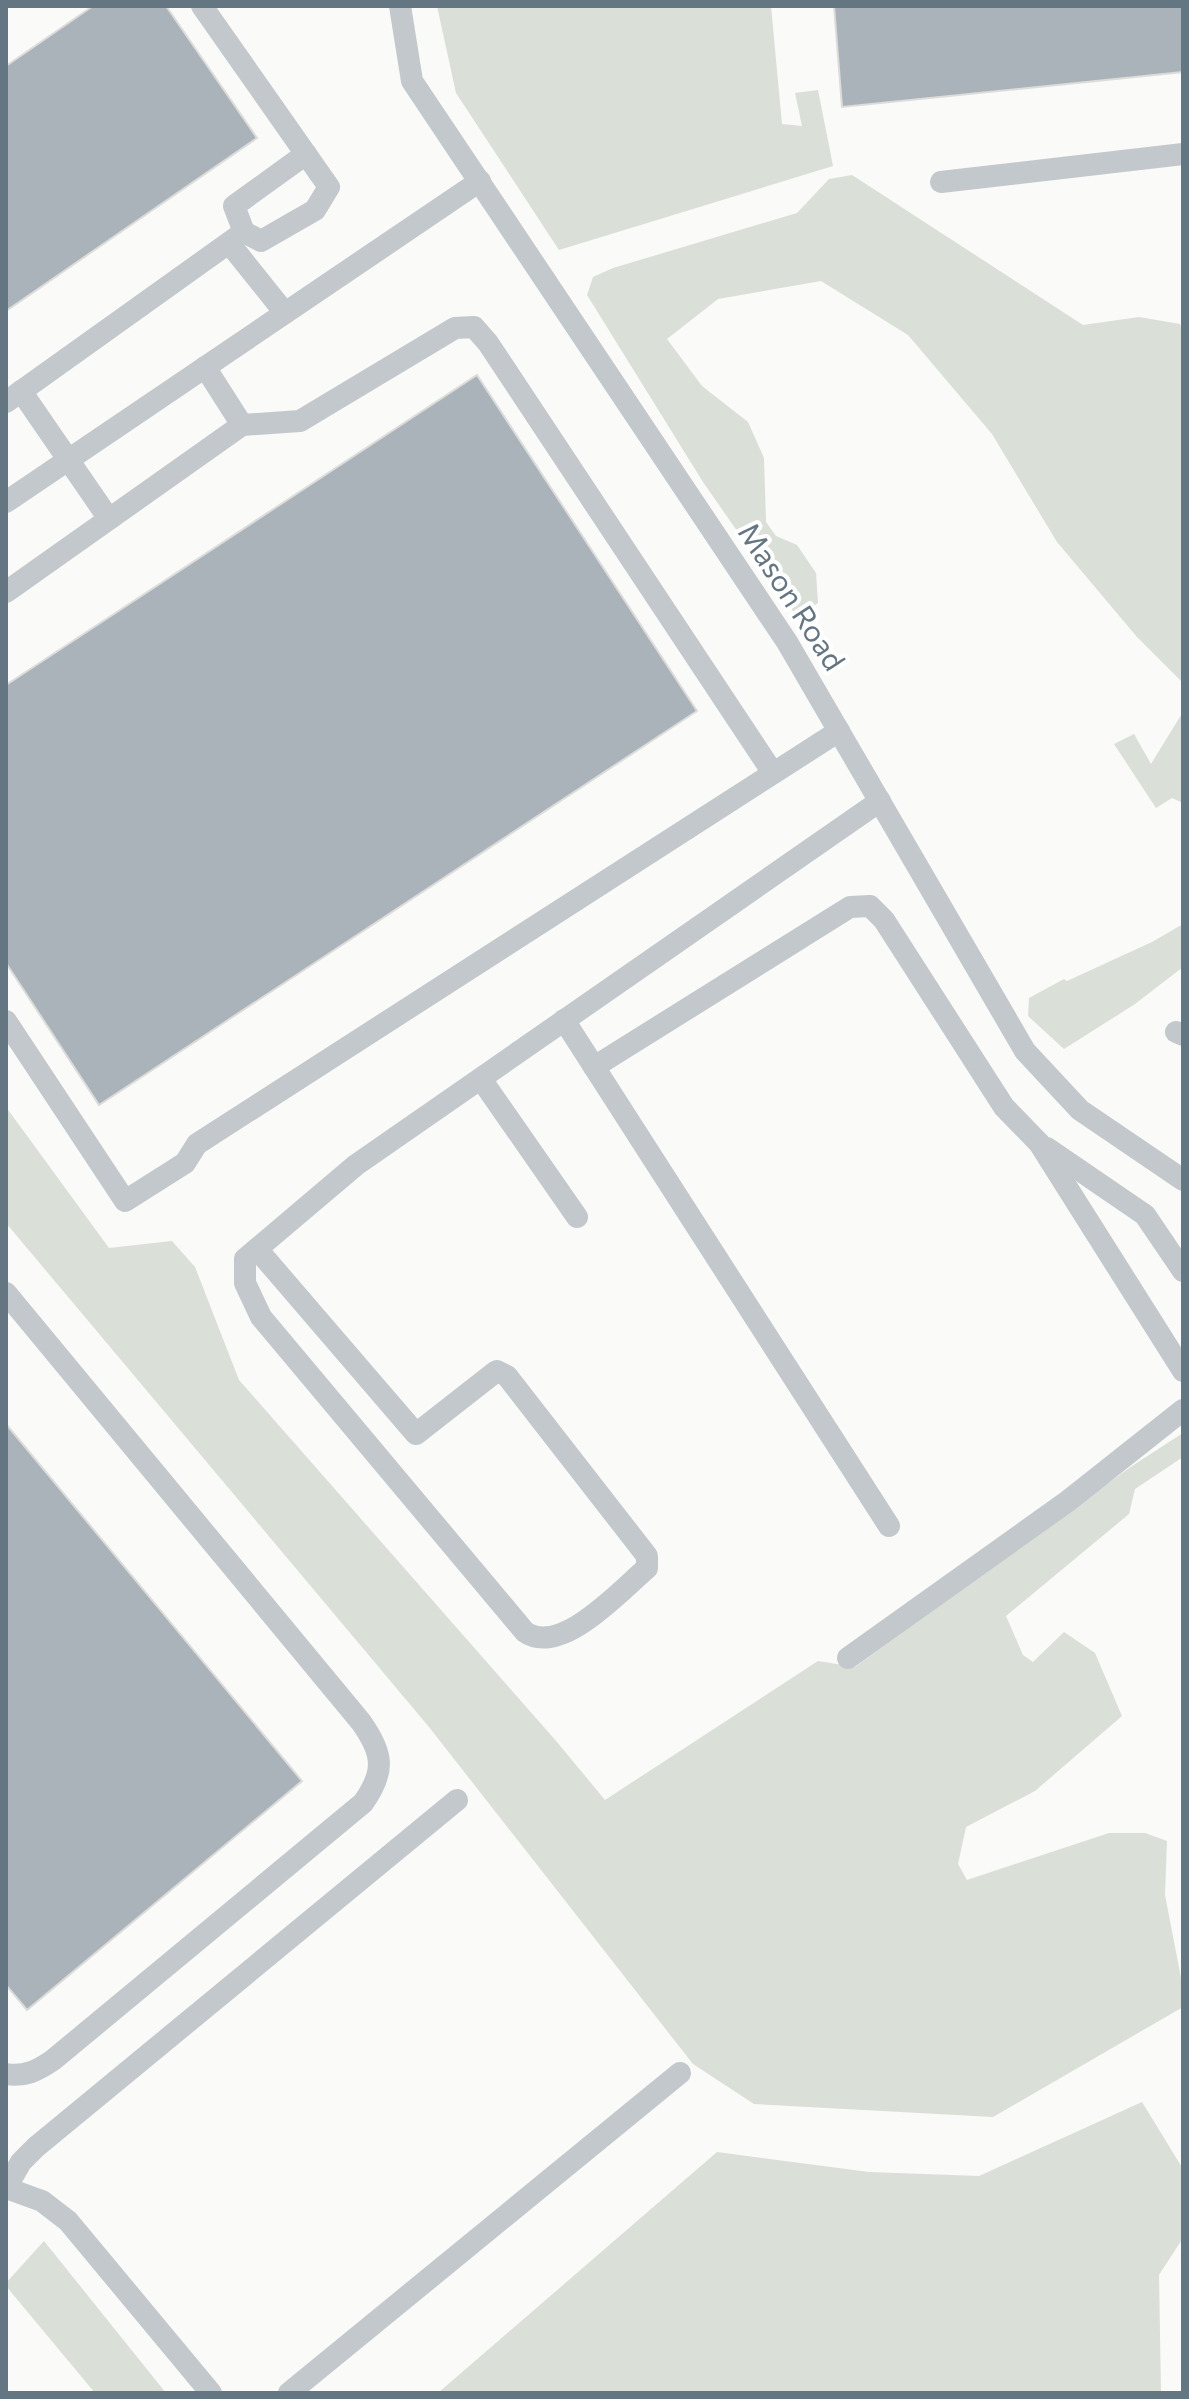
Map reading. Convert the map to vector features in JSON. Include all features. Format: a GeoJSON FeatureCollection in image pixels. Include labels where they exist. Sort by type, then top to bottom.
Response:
{"type":"FeatureCollection","features":[{"type":"Feature","properties":{"kind":"street"},"geometry":{"type":"LineString","coordinates":[[109,519],[68,461],[13,396],[237,237],[261,241],[315,210],[329,187],[202,6]]}},
{"type":"Feature","properties":{"kind":"street","name":"Mason Road"},"geometry":{"type":"LineString","coordinates":[[400,6],[412,81],[787,642],[1025,1051],[1080,1110],[1183,1180]]}},
{"type":"Feature","properties":{"kind":"street"},"geometry":{"type":"LineString","coordinates":[[285,313],[237,237],[234,206],[306,154]]}},
{"type":"Feature","properties":{"kind":"street"},"geometry":{"type":"LineString","coordinates":[[941,182],[1183,154]]}},
{"type":"Feature","properties":{"kind":"street"},"geometry":{"type":"LineString","coordinates":[[6,502],[480,181]]}},
{"type":"Feature","properties":{"kind":"street"},"geometry":{"type":"LineString","coordinates":[[6,592],[242,425],[300,421],[455,328],[474,327],[488,343],[773,773]]}},
{"type":"Feature","properties":{"kind":"street"},"geometry":{"type":"LineString","coordinates":[[205,367],[242,425]]}},
{"type":"Feature","properties":{"kind":"street"},"geometry":{"type":"LineString","coordinates":[[6,1021],[125,1201],[185,1163],[197,1144],[839,731]]}},
{"type":"Feature","properties":{"kind":"street"},"geometry":{"type":"LineString","coordinates":[[257,1249],[416,1434],[497,1371],[507,1376],[647,1556],[647,1568],[581,1624],[567,1633],[539,1638],[525,1632],[261,1317],[245,1283],[245,1259],[356,1165],[880,801]]}},
{"type":"Feature","properties":{"kind":"street"},"geometry":{"type":"LineString","coordinates":[[594,1067],[850,907],[870,906],[884,920],[1004,1107],[1039,1143],[1145,1215],[1183,1271]]}},
{"type":"Feature","properties":{"kind":"street"},"geometry":{"type":"LineString","coordinates":[[564,1020],[889,1526]]}},
{"type":"Feature","properties":{"kind":"street"},"geometry":{"type":"LineString","coordinates":[[481,1079],[577,1217]]}},
{"type":"Feature","properties":{"kind":"street"},"geometry":{"type":"LineString","coordinates":[[1039,1143],[1183,1371]]}},
{"type":"Feature","properties":{"kind":"street"},"geometry":{"type":"LineString","coordinates":[[6,1293],[361,1722],[375,1742],[381,1765],[376,1785],[363,1803],[65,2050],[35,2072],[6,2074]]}},
{"type":"Feature","properties":{"kind":"street"},"geometry":{"type":"LineString","coordinates":[[848,1658],[1068,1501],[1183,1410]]}},
{"type":"Feature","properties":{"kind":"street"},"geometry":{"type":"LineString","coordinates":[[211,2393],[68,2221],[42,2201],[6,2188],[21,2162],[36,2147],[457,1800]]}},
{"type":"Feature","properties":{"kind":"street"},"geometry":{"type":"LineString","coordinates":[[289,2393],[680,2073]]}},
{"type":"Feature","properties":{"kind":"shaded area"},"geometry":{"type":"Polygon","coordinates":[[[437,6],[771,6],[782,124],[802,126],[795,93],[818,90],[833,166],[559,250],[456,93],[437,6]]]}},
{"type":"Feature","properties":{"kind":"shaded area"},"geometry":{"type":"Polygon","coordinates":[[[852,175],[1083,325],[1139,317],[1180,324],[1183,332],[1183,683],[1137,637],[1057,542],[992,434],[908,335],[821,281],[718,299],[667,339],[702,386],[748,422],[764,458],[766,522],[776,536],[797,545],[816,573],[818,603],[797,617],[703,482],[587,295],[593,277],[613,268],[797,213],[829,179],[852,175]]]}},
{"type":"Feature","properties":{"kind":"shaded area"},"geometry":{"type":"Polygon","coordinates":[[[1183,712],[1183,803],[1172,798],[1156,808],[1114,744],[1134,734],[1151,764],[1183,712]]]}},
{"type":"Feature","properties":{"kind":"shaded area"},"geometry":{"type":"Polygon","coordinates":[[[1183,924],[1183,967],[1135,1004],[1064,1049],[1028,1016],[1029,998],[1064,979],[1067,981],[1152,942],[1183,924]]]}},
{"type":"Feature","properties":{"kind":"shaded area"},"geometry":{"type":"Polygon","coordinates":[[[6,1107],[109,1248],[172,1241],[195,1267],[239,1380],[605,1800],[818,1661],[855,1667],[1132,1466],[1183,1433],[1183,1457],[1135,1489],[1129,1514],[1006,1616],[1023,1655],[1033,1662],[1064,1632],[1095,1653],[1122,1716],[1035,1791],[966,1827],[958,1864],[967,1880],[1109,1833],[1145,1833],[1167,1841],[1165,1895],[1183,1988],[1183,2007],[993,2117],[754,2104],[693,2064],[429,1727],[6,1223],[6,1107]]]}},
{"type":"Feature","properties":{"kind":"shaded area"},"geometry":{"type":"Polygon","coordinates":[[[1142,2102],[1183,2169],[1183,2238],[1159,2275],[1161,2393],[438,2393],[717,2152],[869,2172],[979,2176],[1142,2102]]]}},
{"type":"Feature","properties":{"kind":"shaded area"},"geometry":{"type":"Polygon","coordinates":[[[44,2241],[166,2393],[95,2393],[6,2286],[44,2241]]]}},
{"type":"Feature","properties":{"kind":"building"},"geometry":{"type":"Polygon","coordinates":[[[93,6],[166,6],[257,138],[6,311],[6,66],[93,6]]]}},
{"type":"Feature","properties":{"kind":"building"},"geometry":{"type":"Polygon","coordinates":[[[834,6],[1183,6],[1183,72],[842,107],[834,6]]]}},
{"type":"Feature","properties":{"kind":"building"},"geometry":{"type":"Polygon","coordinates":[[[477,375],[697,711],[99,1105],[6,963],[6,685],[477,375]]]}},
{"type":"Feature","properties":{"kind":"building"},"geometry":{"type":"Polygon","coordinates":[[[6,1424],[302,1781],[27,2010],[6,1985],[6,1424]]]}}]}
